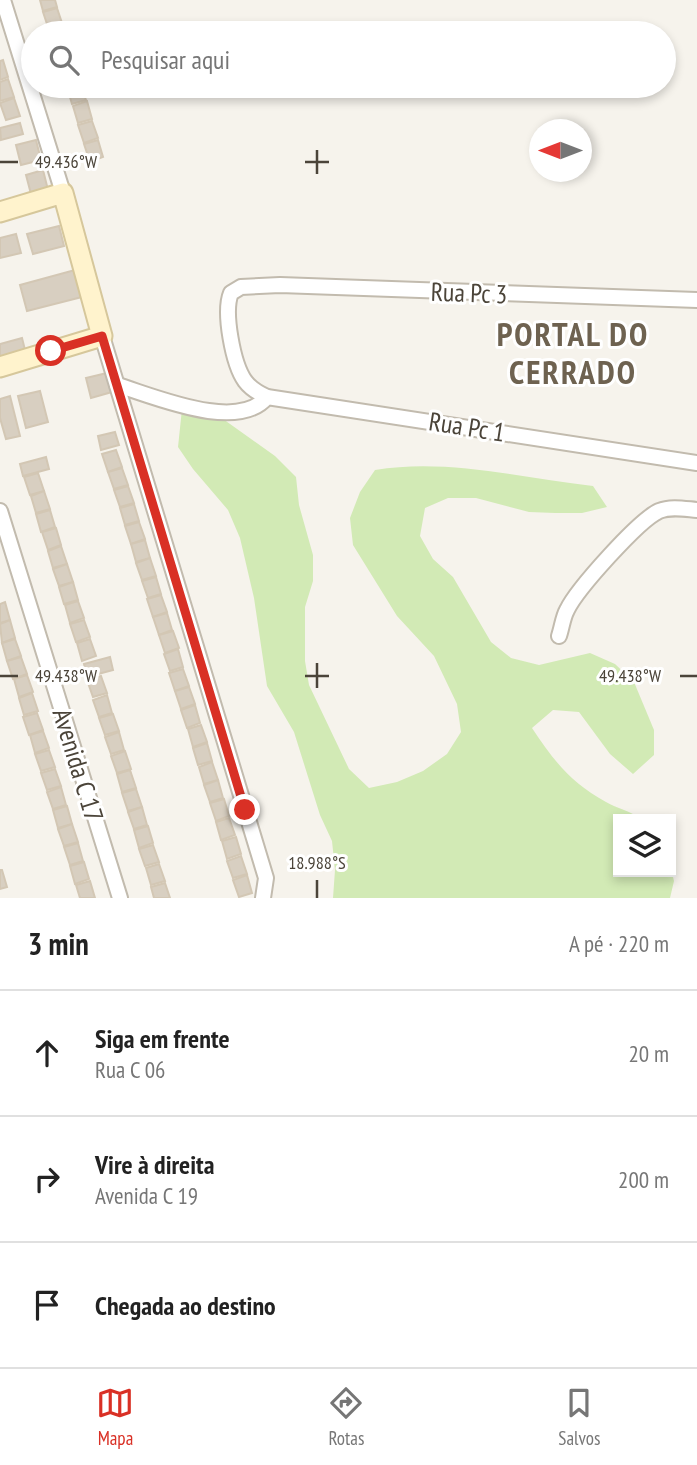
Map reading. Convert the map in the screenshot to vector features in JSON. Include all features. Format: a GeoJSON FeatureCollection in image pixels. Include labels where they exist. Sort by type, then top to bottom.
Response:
{"type":"FeatureCollection","features":[{"type":"Feature","properties":{"kind":"street"},"geometry":{"type":"LineString","coordinates":[[4,0],[21,56]]}},
{"type":"Feature","properties":{"kind":"street"},"geometry":{"type":"LineString","coordinates":[[34,98],[102,336],[266,878],[263,898]]}},
{"type":"Feature","properties":{"kind":"street"},"geometry":{"type":"LineString","coordinates":[[0,212],[63,193]]}},
{"type":"Feature","properties":{"kind":"street","name":"Rua Pc 3"},"geometry":{"type":"LineString","coordinates":[[243,379],[229,327],[229,297],[234,290],[241,287],[280,285],[697,300]]}},
{"type":"Feature","properties":{"kind":"street"},"geometry":{"type":"LineString","coordinates":[[0,367],[102,336]]}},
{"type":"Feature","properties":{"kind":"street","name":"Rua Pc 1"},"geometry":{"type":"LineString","coordinates":[[243,379],[254,391],[267,397],[697,463]]}},
{"type":"Feature","properties":{"kind":"street"},"geometry":{"type":"LineString","coordinates":[[117,385],[198,410],[223,413],[253,410],[267,397]]}},
{"type":"Feature","properties":{"kind":"street"},"geometry":{"type":"LineString","coordinates":[[559,636],[566,611],[575,596],[621,543],[648,519],[667,509],[697,510]]}},
{"type":"Feature","properties":{"kind":"street","name":"Avenida C 17"},"geometry":{"type":"LineString","coordinates":[[0,512],[120,898]]}},
{"type":"Feature","properties":{"kind":"green space"},"geometry":{"type":"Polygon","coordinates":[[[182,409],[209,409],[275,456],[296,477],[299,505],[313,555],[313,581],[305,607],[305,661],[309,685],[349,769],[369,788],[397,782],[423,771],[447,754],[461,732],[457,704],[434,656],[397,616],[353,545],[350,518],[360,492],[375,470],[429,466],[457,468],[593,486],[607,507],[582,513],[529,512],[476,498],[448,498],[425,508],[420,536],[433,559],[453,577],[491,642],[511,658],[539,665],[590,653],[615,664],[634,682],[654,730],[654,755],[633,774],[610,754],[579,712],[553,710],[532,728],[573,779],[594,795],[632,814],[613,814],[613,877],[673,877],[670,898],[333,898],[335,870],[332,841],[320,815],[294,732],[267,686],[254,598],[240,538],[228,510],[178,447],[182,409]]]}},
{"type":"Feature","properties":{"kind":"building"},"geometry":{"type":"Polygon","coordinates":[[[40,0],[55,0],[57,7],[43,11],[40,0]]]}},
{"type":"Feature","properties":{"kind":"building"},"geometry":{"type":"Polygon","coordinates":[[[57,8],[61,21],[46,21],[43,12],[57,8]]]}},
{"type":"Feature","properties":{"kind":"building"},"geometry":{"type":"Polygon","coordinates":[[[3,60],[8,77],[0,80],[0,61],[3,60]]]}},
{"type":"Feature","properties":{"kind":"building"},"geometry":{"type":"Polygon","coordinates":[[[8,79],[14,97],[0,101],[0,82],[8,79]]]}},
{"type":"Feature","properties":{"kind":"building"},"geometry":{"type":"Polygon","coordinates":[[[14,98],[20,116],[6,120],[0,103],[14,98]]]}},
{"type":"Feature","properties":{"kind":"building"},"geometry":{"type":"Polygon","coordinates":[[[70,98],[85,98],[86,100],[72,104],[70,98]]]}},
{"type":"Feature","properties":{"kind":"building"},"geometry":{"type":"Polygon","coordinates":[[[87,101],[92,119],[78,123],[73,106],[87,101]]]}},
{"type":"Feature","properties":{"kind":"building"},"geometry":{"type":"Polygon","coordinates":[[[92,121],[98,138],[84,143],[78,125],[92,121]]]}},
{"type":"Feature","properties":{"kind":"building"},"geometry":{"type":"Polygon","coordinates":[[[20,123],[23,134],[1,140],[0,128],[20,123]]]}},
{"type":"Feature","properties":{"kind":"building"},"geometry":{"type":"Polygon","coordinates":[[[36,140],[41,160],[21,165],[16,145],[36,140]]]}},
{"type":"Feature","properties":{"kind":"building"},"geometry":{"type":"Polygon","coordinates":[[[98,140],[103,157],[90,162],[84,144],[98,140]]]}},
{"type":"Feature","properties":{"kind":"building"},"geometry":{"type":"Polygon","coordinates":[[[43,170],[48,190],[31,194],[26,175],[43,170]]]}},
{"type":"Feature","properties":{"kind":"building"},"geometry":{"type":"Polygon","coordinates":[[[59,226],[64,246],[33,254],[27,234],[59,226]]]}},
{"type":"Feature","properties":{"kind":"building"},"geometry":{"type":"Polygon","coordinates":[[[16,234],[21,253],[0,258],[0,238],[16,234]]]}},
{"type":"Feature","properties":{"kind":"building"},"geometry":{"type":"Polygon","coordinates":[[[75,270],[82,297],[27,311],[20,285],[75,270]]]}},
{"type":"Feature","properties":{"kind":"building"},"geometry":{"type":"Polygon","coordinates":[[[22,338],[26,354],[0,361],[0,344],[22,338]]]}},
{"type":"Feature","properties":{"kind":"building"},"geometry":{"type":"Polygon","coordinates":[[[107,373],[112,392],[91,398],[86,378],[107,373]]]}},
{"type":"Feature","properties":{"kind":"building"},"geometry":{"type":"Polygon","coordinates":[[[40,391],[48,422],[26,428],[18,396],[40,391]]]}},
{"type":"Feature","properties":{"kind":"building"},"geometry":{"type":"Polygon","coordinates":[[[10,396],[20,436],[6,439],[0,418],[0,399],[10,396]]]}},
{"type":"Feature","properties":{"kind":"building"},"geometry":{"type":"Polygon","coordinates":[[[115,432],[119,445],[101,450],[98,436],[115,432]]]}},
{"type":"Feature","properties":{"kind":"building"},"geometry":{"type":"Polygon","coordinates":[[[116,450],[122,467],[108,472],[102,454],[116,450]]]}},
{"type":"Feature","properties":{"kind":"building"},"geometry":{"type":"Polygon","coordinates":[[[46,457],[49,469],[23,476],[20,464],[46,457]]]}},
{"type":"Feature","properties":{"kind":"building"},"geometry":{"type":"Polygon","coordinates":[[[122,468],[128,485],[114,489],[108,472],[122,468]]]}},
{"type":"Feature","properties":{"kind":"building"},"geometry":{"type":"Polygon","coordinates":[[[38,473],[44,491],[30,495],[24,477],[38,473]]]}},
{"type":"Feature","properties":{"kind":"building"},"geometry":{"type":"Polygon","coordinates":[[[128,486],[134,503],[120,507],[114,490],[128,486]]]}},
{"type":"Feature","properties":{"kind":"building"},"geometry":{"type":"Polygon","coordinates":[[[44,491],[50,509],[36,513],[31,496],[44,491]]]}},
{"type":"Feature","properties":{"kind":"building"},"geometry":{"type":"Polygon","coordinates":[[[134,504],[139,521],[125,525],[120,508],[134,504]]]}},
{"type":"Feature","properties":{"kind":"building"},"geometry":{"type":"Polygon","coordinates":[[[50,510],[55,527],[41,532],[36,514],[50,510]]]}},
{"type":"Feature","properties":{"kind":"building"},"geometry":{"type":"Polygon","coordinates":[[[139,522],[145,539],[131,544],[125,526],[139,522]]]}},
{"type":"Feature","properties":{"kind":"building"},"geometry":{"type":"Polygon","coordinates":[[[56,528],[61,545],[48,550],[42,532],[56,528]]]}},
{"type":"Feature","properties":{"kind":"building"},"geometry":{"type":"Polygon","coordinates":[[[145,540],[150,558],[136,562],[131,544],[145,540]]]}},
{"type":"Feature","properties":{"kind":"building"},"geometry":{"type":"Polygon","coordinates":[[[61,546],[67,564],[53,568],[48,551],[61,546]]]}},
{"type":"Feature","properties":{"kind":"building"},"geometry":{"type":"Polygon","coordinates":[[[150,558],[156,576],[142,580],[136,563],[150,558]]]}},
{"type":"Feature","properties":{"kind":"building"},"geometry":{"type":"Polygon","coordinates":[[[67,564],[73,582],[59,586],[53,569],[67,564]]]}},
{"type":"Feature","properties":{"kind":"building"},"geometry":{"type":"Polygon","coordinates":[[[156,577],[161,594],[148,598],[142,581],[156,577]]]}},
{"type":"Feature","properties":{"kind":"building"},"geometry":{"type":"Polygon","coordinates":[[[73,582],[78,600],[64,604],[59,587],[73,582]]]}},
{"type":"Feature","properties":{"kind":"building"},"geometry":{"type":"Polygon","coordinates":[[[161,595],[167,612],[153,617],[147,599],[161,595]]]}},
{"type":"Feature","properties":{"kind":"building"},"geometry":{"type":"Polygon","coordinates":[[[78,601],[84,618],[70,623],[65,605],[78,601]]]}},
{"type":"Feature","properties":{"kind":"building"},"geometry":{"type":"Polygon","coordinates":[[[5,602],[10,620],[0,623],[0,604],[5,602]]]}},
{"type":"Feature","properties":{"kind":"building"},"geometry":{"type":"Polygon","coordinates":[[[167,613],[172,630],[159,635],[153,617],[167,613]]]}},
{"type":"Feature","properties":{"kind":"building"},"geometry":{"type":"Polygon","coordinates":[[[10,620],[15,638],[2,643],[0,624],[10,620]]]}},
{"type":"Feature","properties":{"kind":"building"},"geometry":{"type":"Polygon","coordinates":[[[84,620],[90,637],[76,642],[70,624],[84,620]]]}},
{"type":"Feature","properties":{"kind":"building"},"geometry":{"type":"Polygon","coordinates":[[[173,631],[179,648],[165,653],[159,635],[173,631]]]}},
{"type":"Feature","properties":{"kind":"building"},"geometry":{"type":"Polygon","coordinates":[[[15,639],[21,656],[7,661],[2,643],[15,639]]]}},
{"type":"Feature","properties":{"kind":"building"},"geometry":{"type":"Polygon","coordinates":[[[90,639],[96,656],[82,661],[77,643],[90,639]]]}},
{"type":"Feature","properties":{"kind":"building"},"geometry":{"type":"Polygon","coordinates":[[[178,649],[183,667],[170,671],[164,654],[178,649]]]}},
{"type":"Feature","properties":{"kind":"building"},"geometry":{"type":"Polygon","coordinates":[[[21,657],[27,674],[13,679],[7,661],[21,657]]]}},
{"type":"Feature","properties":{"kind":"building"},"geometry":{"type":"Polygon","coordinates":[[[110,657],[113,670],[87,677],[84,664],[110,657]]]}},
{"type":"Feature","properties":{"kind":"building"},"geometry":{"type":"Polygon","coordinates":[[[183,669],[189,686],[175,691],[169,673],[183,669]]]}},
{"type":"Feature","properties":{"kind":"building"},"geometry":{"type":"Polygon","coordinates":[[[27,675],[33,692],[19,697],[14,679],[27,675]]]}},
{"type":"Feature","properties":{"kind":"building"},"geometry":{"type":"Polygon","coordinates":[[[101,676],[107,693],[93,697],[87,680],[101,676]]]}},
{"type":"Feature","properties":{"kind":"building"},"geometry":{"type":"Polygon","coordinates":[[[189,687],[195,704],[181,709],[175,691],[189,687]]]}},
{"type":"Feature","properties":{"kind":"building"},"geometry":{"type":"Polygon","coordinates":[[[32,693],[38,711],[24,715],[19,698],[32,693]]]}},
{"type":"Feature","properties":{"kind":"building"},"geometry":{"type":"Polygon","coordinates":[[[107,695],[112,713],[99,717],[93,700],[107,695]]]}},
{"type":"Feature","properties":{"kind":"building"},"geometry":{"type":"Polygon","coordinates":[[[195,705],[200,723],[187,728],[181,710],[195,705]]]}},
{"type":"Feature","properties":{"kind":"building"},"geometry":{"type":"Polygon","coordinates":[[[37,713],[43,730],[29,735],[23,717],[37,713]]]}},
{"type":"Feature","properties":{"kind":"building"},"geometry":{"type":"Polygon","coordinates":[[[113,714],[119,731],[105,735],[99,718],[113,714]]]}},
{"type":"Feature","properties":{"kind":"building"},"geometry":{"type":"Polygon","coordinates":[[[201,725],[207,742],[193,747],[188,729],[201,725]]]}},
{"type":"Feature","properties":{"kind":"building"},"geometry":{"type":"Polygon","coordinates":[[[43,731],[49,748],[35,753],[30,735],[43,731]]]}},
{"type":"Feature","properties":{"kind":"building"},"geometry":{"type":"Polygon","coordinates":[[[119,732],[124,750],[111,754],[105,737],[119,732]]]}},
{"type":"Feature","properties":{"kind":"building"},"geometry":{"type":"Polygon","coordinates":[[[207,743],[212,761],[198,765],[193,748],[207,743]]]}},
{"type":"Feature","properties":{"kind":"building"},"geometry":{"type":"Polygon","coordinates":[[[49,750],[55,767],[41,771],[35,754],[49,750]]]}},
{"type":"Feature","properties":{"kind":"building"},"geometry":{"type":"Polygon","coordinates":[[[125,751],[131,769],[117,773],[111,756],[125,751]]]}},
{"type":"Feature","properties":{"kind":"building"},"geometry":{"type":"Polygon","coordinates":[[[212,762],[218,780],[204,784],[199,767],[212,762]]]}},
{"type":"Feature","properties":{"kind":"building"},"geometry":{"type":"Polygon","coordinates":[[[55,769],[61,786],[47,790],[41,773],[55,769]]]}},
{"type":"Feature","properties":{"kind":"building"},"geometry":{"type":"Polygon","coordinates":[[[130,770],[136,788],[122,792],[117,774],[130,770]]]}},
{"type":"Feature","properties":{"kind":"building"},"geometry":{"type":"Polygon","coordinates":[[[218,780],[223,798],[210,802],[204,785],[218,780]]]}},
{"type":"Feature","properties":{"kind":"building"},"geometry":{"type":"Polygon","coordinates":[[[61,787],[66,805],[53,809],[47,792],[61,787]]]}},
{"type":"Feature","properties":{"kind":"building"},"geometry":{"type":"Polygon","coordinates":[[[136,789],[142,807],[128,811],[122,793],[136,789]]]}},
{"type":"Feature","properties":{"kind":"building"},"geometry":{"type":"Polygon","coordinates":[[[224,799],[229,816],[216,821],[210,803],[224,799]]]}},
{"type":"Feature","properties":{"kind":"building"},"geometry":{"type":"Polygon","coordinates":[[[67,806],[72,824],[58,828],[53,810],[67,806]]]}},
{"type":"Feature","properties":{"kind":"building"},"geometry":{"type":"Polygon","coordinates":[[[142,807],[147,825],[134,829],[128,812],[142,807]]]}},
{"type":"Feature","properties":{"kind":"building"},"geometry":{"type":"Polygon","coordinates":[[[229,818],[235,835],[221,840],[216,822],[229,818]]]}},
{"type":"Feature","properties":{"kind":"building"},"geometry":{"type":"Polygon","coordinates":[[[72,824],[78,842],[64,846],[58,829],[72,824]]]}},
{"type":"Feature","properties":{"kind":"building"},"geometry":{"type":"Polygon","coordinates":[[[148,826],[153,843],[139,848],[134,830],[148,826]]]}},
{"type":"Feature","properties":{"kind":"building"},"geometry":{"type":"Polygon","coordinates":[[[236,837],[241,854],[227,859],[222,841],[236,837]]]}},
{"type":"Feature","properties":{"kind":"building"},"geometry":{"type":"Polygon","coordinates":[[[78,843],[83,861],[70,865],[64,847],[78,843]]]}},
{"type":"Feature","properties":{"kind":"building"},"geometry":{"type":"Polygon","coordinates":[[[153,845],[159,862],[145,866],[139,849],[153,845]]]}},
{"type":"Feature","properties":{"kind":"building"},"geometry":{"type":"Polygon","coordinates":[[[241,856],[247,874],[233,878],[227,861],[241,856]]]}},
{"type":"Feature","properties":{"kind":"building"},"geometry":{"type":"Polygon","coordinates":[[[84,862],[89,879],[75,884],[70,866],[84,862]]]}},
{"type":"Feature","properties":{"kind":"building"},"geometry":{"type":"Polygon","coordinates":[[[159,864],[165,881],[151,885],[146,868],[159,864]]]}},
{"type":"Feature","properties":{"kind":"building"},"geometry":{"type":"Polygon","coordinates":[[[0,870],[7,887],[0,889],[0,870]]]}},
{"type":"Feature","properties":{"kind":"building"},"geometry":{"type":"Polygon","coordinates":[[[247,875],[252,893],[239,897],[233,880],[247,875]]]}},
{"type":"Feature","properties":{"kind":"building"},"geometry":{"type":"Polygon","coordinates":[[[90,881],[95,898],[80,898],[76,885],[90,881]]]}},
{"type":"Feature","properties":{"kind":"building"},"geometry":{"type":"Polygon","coordinates":[[[165,883],[170,898],[154,898],[151,887],[165,883]]]}},
{"type":"Feature","properties":{"kind":"district","name":"PORTAL DO CERRADO"},"geometry":{"type":"Point","coordinates":[573,353]}},
{"type":"Feature","properties":{"kind":"route"},"geometry":{"type":"LineString","coordinates":[[51,351],[102,336],[245,810]]}}]}
